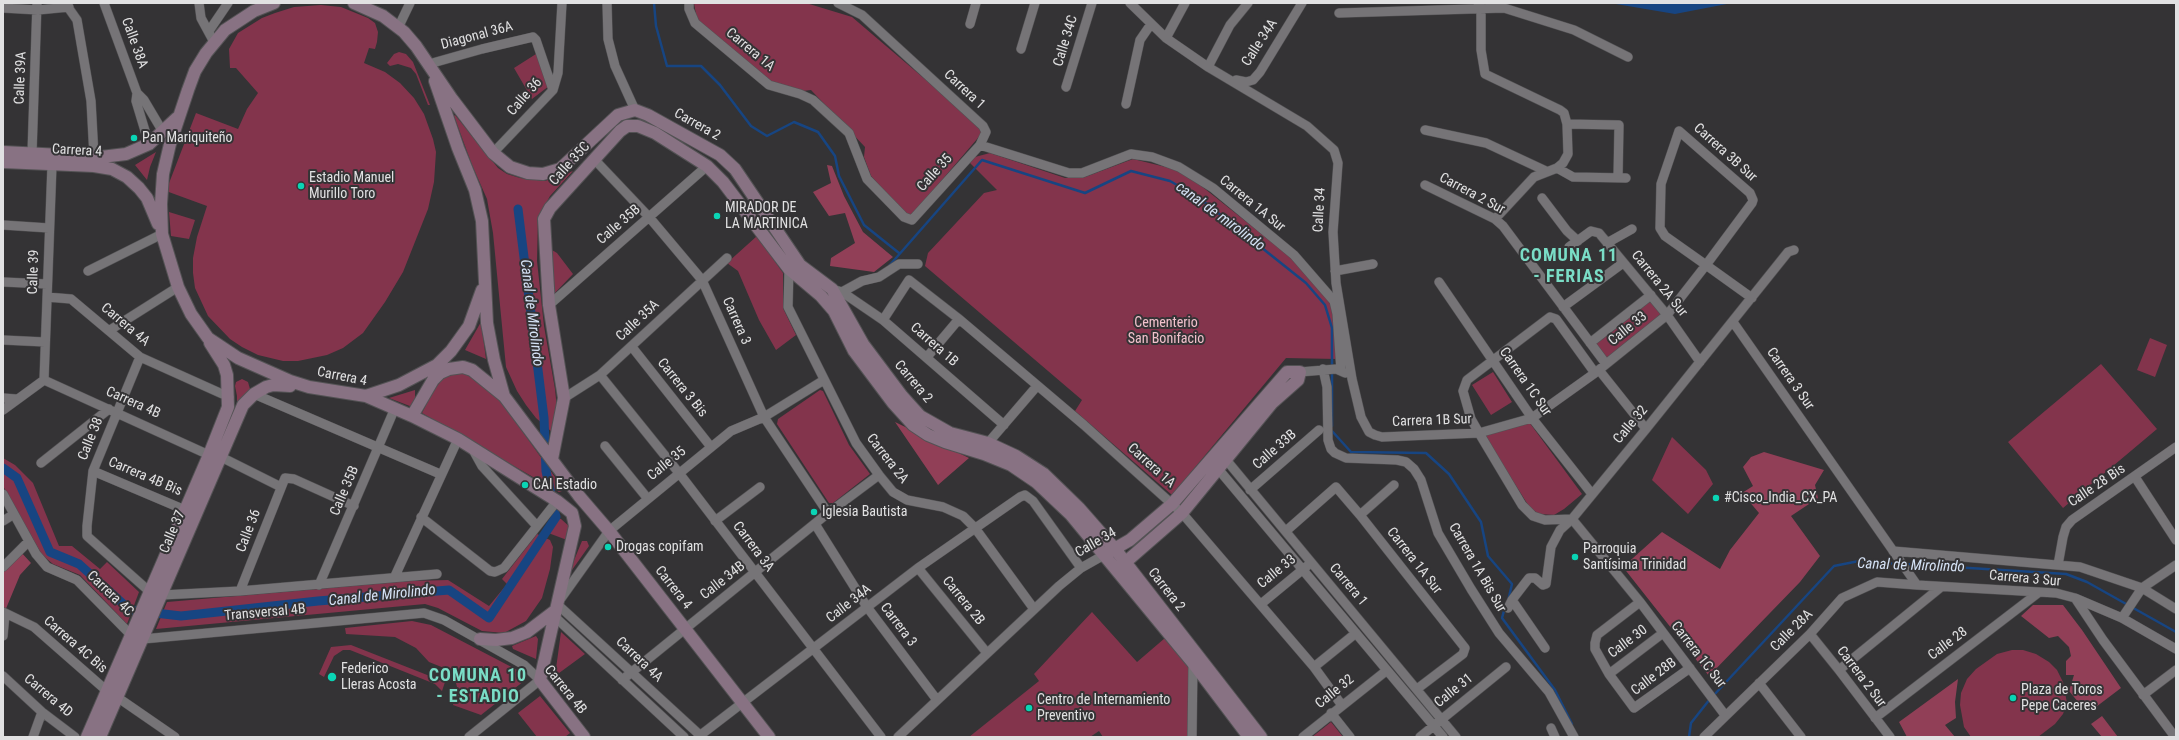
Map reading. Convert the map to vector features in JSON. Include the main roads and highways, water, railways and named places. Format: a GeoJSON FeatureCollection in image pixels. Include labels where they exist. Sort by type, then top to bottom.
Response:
{"type":"FeatureCollection","features":[{"type":"Feature","properties":{"kind":"main road","name":"Carrera 4"},"geometry":{"type":"LineString","coordinates":[[162,234],[161,204],[163,174],[170,144],[195,71],[211,37],[254,11],[274,3]]}},
{"type":"Feature","properties":{"kind":"main road","name":"Carrera 4"},"geometry":{"type":"LineString","coordinates":[[354,3],[374,12],[398,28],[416,46],[493,152],[510,167],[528,173],[543,174]]}},
{"type":"Feature","properties":{"kind":"main road","name":"Carrera 4"},"geometry":{"type":"LineString","coordinates":[[430,67],[458,148],[475,190],[482,221],[487,323],[494,360],[504,396],[532,434],[550,455],[579,496],[609,531],[769,737]]}},
{"type":"Feature","properties":{"kind":"main road","name":"Calle 35C"},"geometry":{"type":"LineString","coordinates":[[543,174],[560,169],[618,115],[635,110]]}},
{"type":"Feature","properties":{"kind":"main road","name":"Carrera 2"},"geometry":{"type":"LineString","coordinates":[[635,110],[648,115],[720,155],[735,169],[800,266],[837,290],[863,344],[902,396],[920,416],[950,433],[988,443],[1016,456],[1044,474],[1079,508],[1121,566],[1261,737]]}},
{"type":"Feature","properties":{"kind":"main road","name":"Carrera 4"},"geometry":{"type":"LineString","coordinates":[[3,152],[94,156],[126,154],[149,144],[180,114]]}},
{"type":"Feature","properties":{"kind":"main road","name":"Carrera 2"},"geometry":{"type":"LineString","coordinates":[[620,131],[628,126],[638,126],[655,133],[707,166],[723,182],[789,269],[821,296],[834,311],[854,351],[893,403],[913,425],[928,435],[945,442],[984,454],[1011,465],[1036,482],[1110,552]]}},
{"type":"Feature","properties":{"kind":"main road","name":"Calle 35C"},"geometry":{"type":"LineString","coordinates":[[550,455],[564,398],[549,305],[544,219],[550,208],[620,131]]}},
{"type":"Feature","properties":{"kind":"main road","name":"Carrera 4"},"geometry":{"type":"LineString","coordinates":[[3,162],[102,167],[127,177],[147,198],[162,234],[178,287],[191,314],[208,338],[254,367],[309,387],[366,396],[412,416],[458,439],[568,508]]}},
{"type":"Feature","properties":{"kind":"main road"},"geometry":{"type":"LineString","coordinates":[[366,396],[419,376],[437,365],[451,351],[469,326],[477,309],[485,272]]}},
{"type":"Feature","properties":{"kind":"main road","name":"Calle 37"},"geometry":{"type":"LineString","coordinates":[[87,737],[112,694],[139,632],[161,598],[215,456],[229,397],[224,365],[208,338]]}},
{"type":"Feature","properties":{"kind":"main road"},"geometry":{"type":"LineString","coordinates":[[412,416],[433,380],[440,373],[456,367],[472,370],[504,396]]}},
{"type":"Feature","properties":{"kind":"main road","name":"Calle 34"},"geometry":{"type":"LineString","coordinates":[[1121,566],[1182,513],[1218,460],[1287,372],[1300,372]]}},
{"type":"Feature","properties":{"kind":"main road","name":"Calle 37"},"geometry":{"type":"LineString","coordinates":[[139,632],[148,595],[185,510],[240,412],[254,394],[273,385],[309,387]]}},
{"type":"Feature","properties":{"kind":"main road","name":"Calle 34"},"geometry":{"type":"LineString","coordinates":[[1110,552],[1130,540],[1172,504],[1218,460]]}},
{"type":"Feature","properties":{"kind":"main road"},"geometry":{"type":"LineString","coordinates":[[568,508],[573,509],[578,506],[580,501],[579,496]]}},
{"type":"Feature","properties":{"kind":"main road","name":"Calle 35"},"geometry":{"type":"LineString","coordinates":[[540,680],[576,526],[572,513],[568,508]]}},
{"type":"Feature","properties":{"kind":"main road","name":"Carrera 2"},"geometry":{"type":"LineString","coordinates":[[1121,566],[1249,737]]}},
{"type":"Feature","properties":{"kind":"main road"},"geometry":{"type":"LineString","coordinates":[[480,639],[496,640],[512,638],[527,632],[556,610]]}},
{"type":"Feature","properties":{"kind":"main road","name":"Carrera 4B"},"geometry":{"type":"LineString","coordinates":[[540,680],[584,737]]}},
{"type":"Feature","properties":{"kind":"main road","name":"Calle 37"},"geometry":{"type":"LineString","coordinates":[[100,737],[112,694]]}},
{"type":"Feature","properties":{"kind":"water"},"geometry":{"type":"Polygon","coordinates":[[[1610,3],[1732,3],[1675,14],[1610,3]]]}},
{"type":"Feature","properties":{"kind":"waterway"},"geometry":{"type":"LineString","coordinates":[[654,3],[656,26],[667,66],[701,66],[720,85],[751,126],[767,136],[794,122],[818,132],[835,156],[839,176],[864,225],[899,253]]}},
{"type":"Feature","properties":{"kind":"waterway","name":"canal de mirolindo"},"geometry":{"type":"LineString","coordinates":[[889,266],[982,160],[1085,193],[1131,171],[1170,181],[1198,197],[1306,283],[1325,305],[1332,328],[1332,366]]}},
{"type":"Feature","properties":{"kind":"waterway","name":"Canal de Mirolindo"},"geometry":{"type":"LineString","coordinates":[[3,468],[17,478],[50,552],[79,564],[130,610],[181,616],[318,601],[449,590],[489,618],[556,517],[546,471],[544,418],[518,209]]}},
{"type":"Feature","properties":{"kind":"waterway","name":"canal de mirolindo"},"geometry":{"type":"LineString","coordinates":[[1332,371],[1332,426]]}},
{"type":"Feature","properties":{"kind":"waterway","name":"Canal de Mirolindo"},"geometry":{"type":"LineString","coordinates":[[1332,431],[1351,452],[1426,453],[1449,474],[1481,522],[1488,556],[1512,584],[1508,601]]}},
{"type":"Feature","properties":{"kind":"waterway","name":"Canal de Mirolindo"},"geometry":{"type":"LineString","coordinates":[[1714,695],[1834,566],[1859,561],[1898,564]]}},
{"type":"Feature","properties":{"kind":"waterway","name":"Canal de Mirolindo"},"geometry":{"type":"LineString","coordinates":[[1905,564],[2066,574],[2087,582],[2176,632]]}},
{"type":"Feature","properties":{"kind":"waterway","name":"Canal de Mirolindo"},"geometry":{"type":"LineString","coordinates":[[1505,607],[1502,618],[1555,690],[1572,724]]}},
{"type":"Feature","properties":{"kind":"waterway","name":"Canal de Mirolindo"},"geometry":{"type":"LineString","coordinates":[[1689,737],[1691,723],[1710,699]]}},
{"type":"Feature","properties":{"kind":"place","name":"Pan Mariquiteño"},"geometry":{"type":"Point","coordinates":[134,138]}},
{"type":"Feature","properties":{"kind":"place","name":"Estadio Manuel Murillo Toro"},"geometry":{"type":"Point","coordinates":[301,186]}},
{"type":"Feature","properties":{"kind":"place","name":"MIRADOR DE LA MARTINICA"},"geometry":{"type":"Point","coordinates":[717,216]}},
{"type":"Feature","properties":{"kind":"place","name":"CAI Estadio"},"geometry":{"type":"Point","coordinates":[525,485]}},
{"type":"Feature","properties":{"kind":"place","name":"#Cisco_India_CX_PA"},"geometry":{"type":"Point","coordinates":[1716,498]}},
{"type":"Feature","properties":{"kind":"place","name":"Iglesia Bautista"},"geometry":{"type":"Point","coordinates":[814,512]}},
{"type":"Feature","properties":{"kind":"place","name":"Drogas copifam"},"geometry":{"type":"Point","coordinates":[608,547]}},
{"type":"Feature","properties":{"kind":"place","name":"Parroquia Santísima Trinidad"},"geometry":{"type":"Point","coordinates":[1575,557]}},
{"type":"Feature","properties":{"kind":"place","name":"Federico Lleras Acosta"},"geometry":{"type":"Point","coordinates":[332,677]}},
{"type":"Feature","properties":{"kind":"place","name":"Plaza de Toros Pepe Caceres"},"geometry":{"type":"Point","coordinates":[2013,698]}},
{"type":"Feature","properties":{"kind":"place","name":"Centro de Internamiento Preventivo"},"geometry":{"type":"Point","coordinates":[1029,708]}},
{"type":"Feature","properties":{"kind":"district","name":"COMUNA 11 - FERIAS"},"geometry":{"type":"Point","coordinates":[1569,266]}},
{"type":"Feature","properties":{"kind":"district","name":"COMUNA 10 - ESTADIO"},"geometry":{"type":"Point","coordinates":[478,686]}},
{"type":"Feature","properties":{"kind":"park label","name":"Cementerio San Bonifacio"},"geometry":{"type":"Point","coordinates":[1166,332]}}]}
